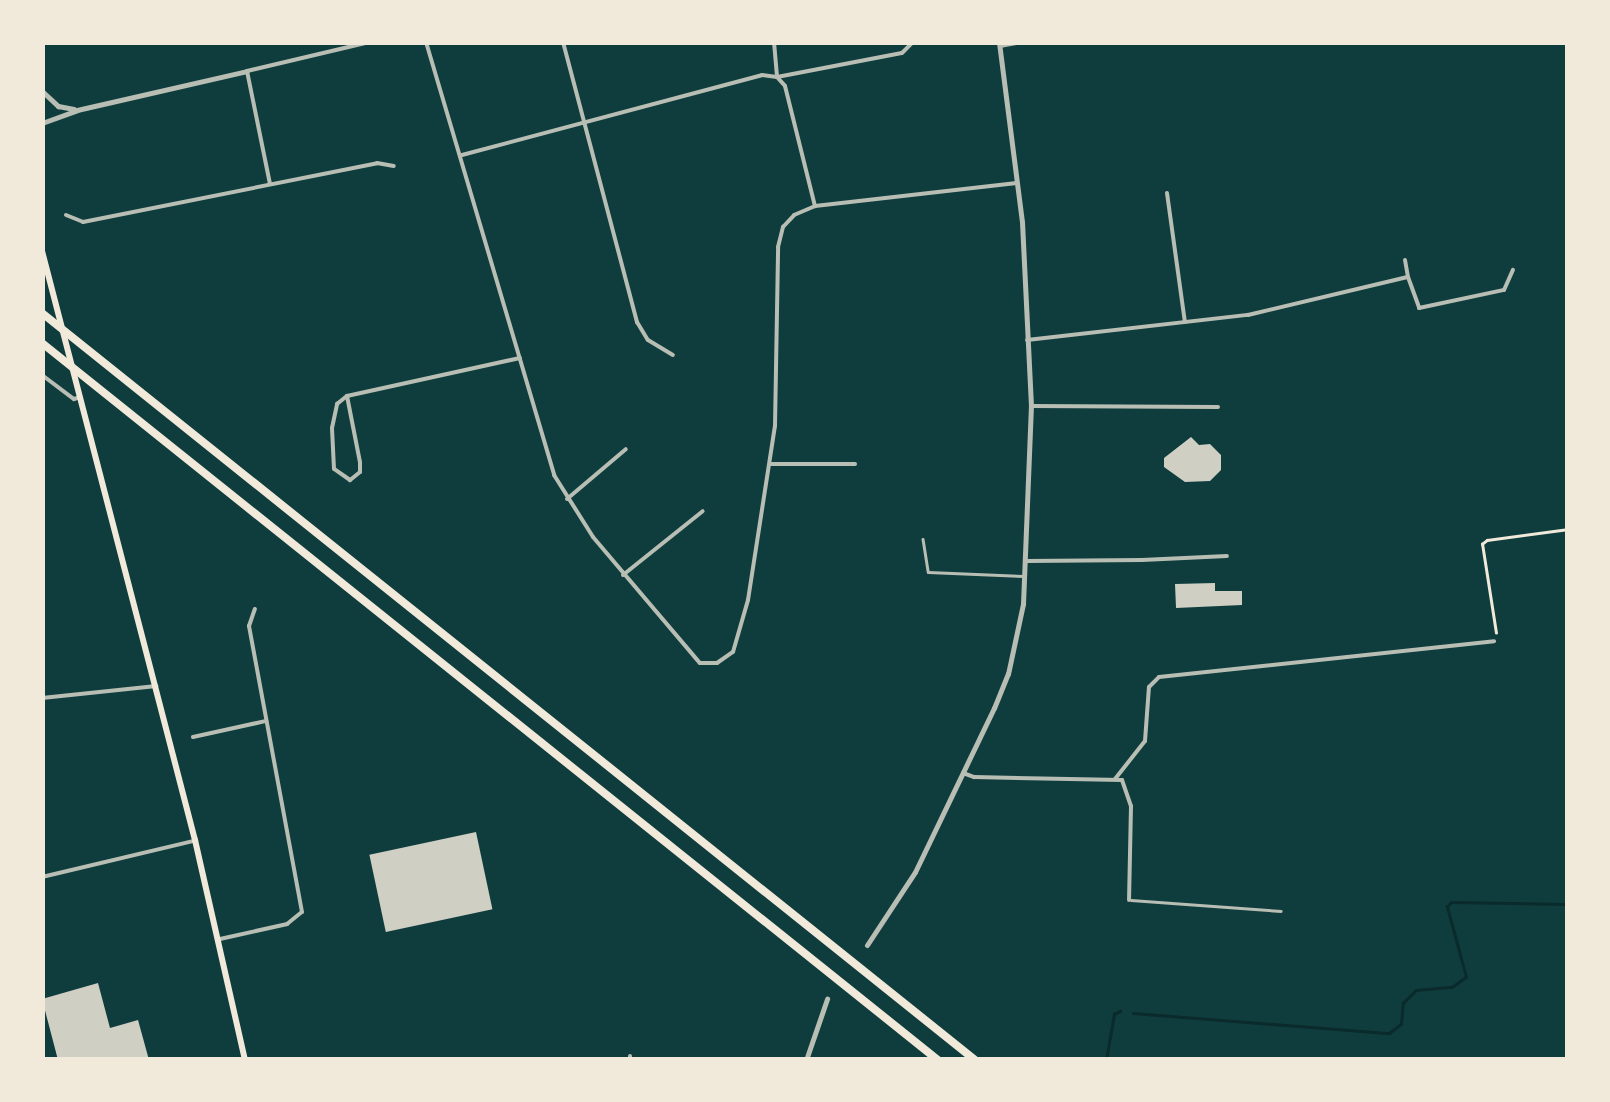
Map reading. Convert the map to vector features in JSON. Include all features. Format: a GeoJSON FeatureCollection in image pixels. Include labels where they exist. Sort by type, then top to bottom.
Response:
{"type":"FeatureCollection","features":[{"type":"Feature","properties":{"kind":"highway"},"geometry":{"type":"LineString","coordinates":[[42,312],[975,1060]]}},
{"type":"Feature","properties":{"kind":"highway"},"geometry":{"type":"LineString","coordinates":[[42,343],[938,1060]]}},
{"type":"Feature","properties":{"kind":"main road"},"geometry":{"type":"LineString","coordinates":[[42,122],[43,90]]}},
{"type":"Feature","properties":{"kind":"main road"},"geometry":{"type":"LineString","coordinates":[[42,251],[220,939],[245,1060]]}},
{"type":"Feature","properties":{"kind":"street"},"geometry":{"type":"LineString","coordinates":[[42,122],[77,110],[370,42]]}},
{"type":"Feature","properties":{"kind":"street"},"geometry":{"type":"LineString","coordinates":[[426,42],[549,463],[566,499],[693,660],[717,663],[733,652],[743,622],[776,426],[779,240],[789,220],[816,206],[1018,183]]}},
{"type":"Feature","properties":{"kind":"street"},"geometry":{"type":"LineString","coordinates":[[563,42],[640,330],[659,350],[673,354]]}},
{"type":"Feature","properties":{"kind":"street"},"geometry":{"type":"LineString","coordinates":[[774,42],[777,77],[785,86],[816,206]]}},
{"type":"Feature","properties":{"kind":"street"},"geometry":{"type":"LineString","coordinates":[[462,156],[762,76],[777,77],[902,53],[913,42]]}},
{"type":"Feature","properties":{"kind":"street"},"geometry":{"type":"LineString","coordinates":[[867,945],[915,872],[1008,674],[1026,576],[1030,406],[1027,340],[1018,183],[999,44],[1022,42]]}},
{"type":"Feature","properties":{"kind":"street"},"geometry":{"type":"LineString","coordinates":[[247,71],[270,184]]}},
{"type":"Feature","properties":{"kind":"street"},"geometry":{"type":"LineString","coordinates":[[43,90],[58,106],[77,110]]}},
{"type":"Feature","properties":{"kind":"street"},"geometry":{"type":"LineString","coordinates":[[66,215],[84,222],[377,164],[394,166]]}},
{"type":"Feature","properties":{"kind":"street"},"geometry":{"type":"LineString","coordinates":[[1167,193],[1184,322]]}},
{"type":"Feature","properties":{"kind":"street"},"geometry":{"type":"LineString","coordinates":[[1405,260],[1418,308],[1504,290],[1512,270]]}},
{"type":"Feature","properties":{"kind":"street"},"geometry":{"type":"LineString","coordinates":[[1027,340],[1248,315],[1408,277]]}},
{"type":"Feature","properties":{"kind":"street"},"geometry":{"type":"LineString","coordinates":[[346,396],[360,462],[357,478],[350,480],[334,469],[332,428],[337,404],[346,396],[520,358]]}},
{"type":"Feature","properties":{"kind":"street"},"geometry":{"type":"LineString","coordinates":[[42,375],[74,399],[80,397]]}},
{"type":"Feature","properties":{"kind":"street"},"geometry":{"type":"LineString","coordinates":[[1030,406],[1218,407]]}},
{"type":"Feature","properties":{"kind":"street"},"geometry":{"type":"LineString","coordinates":[[566,499],[626,449]]}},
{"type":"Feature","properties":{"kind":"street"},"geometry":{"type":"LineString","coordinates":[[770,464],[855,464]]}},
{"type":"Feature","properties":{"kind":"street"},"geometry":{"type":"LineString","coordinates":[[623,575],[703,511]]}},
{"type":"Feature","properties":{"kind":"street"},"geometry":{"type":"LineString","coordinates":[[1027,561],[1227,556]]}},
{"type":"Feature","properties":{"kind":"street"},"geometry":{"type":"LineString","coordinates":[[220,939],[286,924],[302,912],[249,626],[255,609]]}},
{"type":"Feature","properties":{"kind":"street"},"geometry":{"type":"LineString","coordinates":[[1115,778],[1145,741],[1149,688],[1160,677],[1494,641]]}},
{"type":"Feature","properties":{"kind":"street"},"geometry":{"type":"LineString","coordinates":[[42,698],[156,686]]}},
{"type":"Feature","properties":{"kind":"street"},"geometry":{"type":"LineString","coordinates":[[193,737],[266,721]]}},
{"type":"Feature","properties":{"kind":"street"},"geometry":{"type":"LineString","coordinates":[[963,772],[974,777],[1122,780],[1130,794],[1130,900]]}},
{"type":"Feature","properties":{"kind":"street"},"geometry":{"type":"LineString","coordinates":[[42,877],[195,840]]}},
{"type":"Feature","properties":{"kind":"street"},"geometry":{"type":"LineString","coordinates":[[806,1060],[827,999]]}},
{"type":"Feature","properties":{"kind":"lane"},"geometry":{"type":"LineString","coordinates":[[923,539],[928,572],[1026,576]]}},
{"type":"Feature","properties":{"kind":"lane"},"geometry":{"type":"LineString","coordinates":[[1130,900],[1282,911]]}},
{"type":"Feature","properties":{"kind":"path"},"geometry":{"type":"LineString","coordinates":[[1494,641],[1494,604],[1482,544],[1487,540],[1568,529]]}},
{"type":"Feature","properties":{"kind":"building"},"geometry":{"type":"Polygon","coordinates":[[[1191,437],[1199,445],[1210,444],[1221,455],[1221,470],[1210,481],[1185,482],[1164,467],[1164,458],[1191,437]]]}},
{"type":"Feature","properties":{"kind":"building"},"geometry":{"type":"Polygon","coordinates":[[[1215,583],[1215,591],[1242,591],[1242,605],[1176,608],[1175,584],[1215,583]]]}},
{"type":"Feature","properties":{"kind":"building"},"geometry":{"type":"Polygon","coordinates":[[[476,832],[492,909],[386,932],[369,855],[476,832]]]}},
{"type":"Feature","properties":{"kind":"building"},"geometry":{"type":"Polygon","coordinates":[[[98,983],[110,1028],[138,1020],[149,1060],[58,1060],[42,999],[98,983]]]}},
{"type":"Feature","properties":{"kind":"waterway"},"geometry":{"type":"LineString","coordinates":[[1133,1013],[1389,1033],[1401,1024],[1403,1003],[1416,990],[1452,987],[1466,977],[1447,907],[1451,902],[1568,904]]}},
{"type":"Feature","properties":{"kind":"waterway"},"geometry":{"type":"LineString","coordinates":[[1106,1060],[1114,1014],[1120,1011]]}}]}
